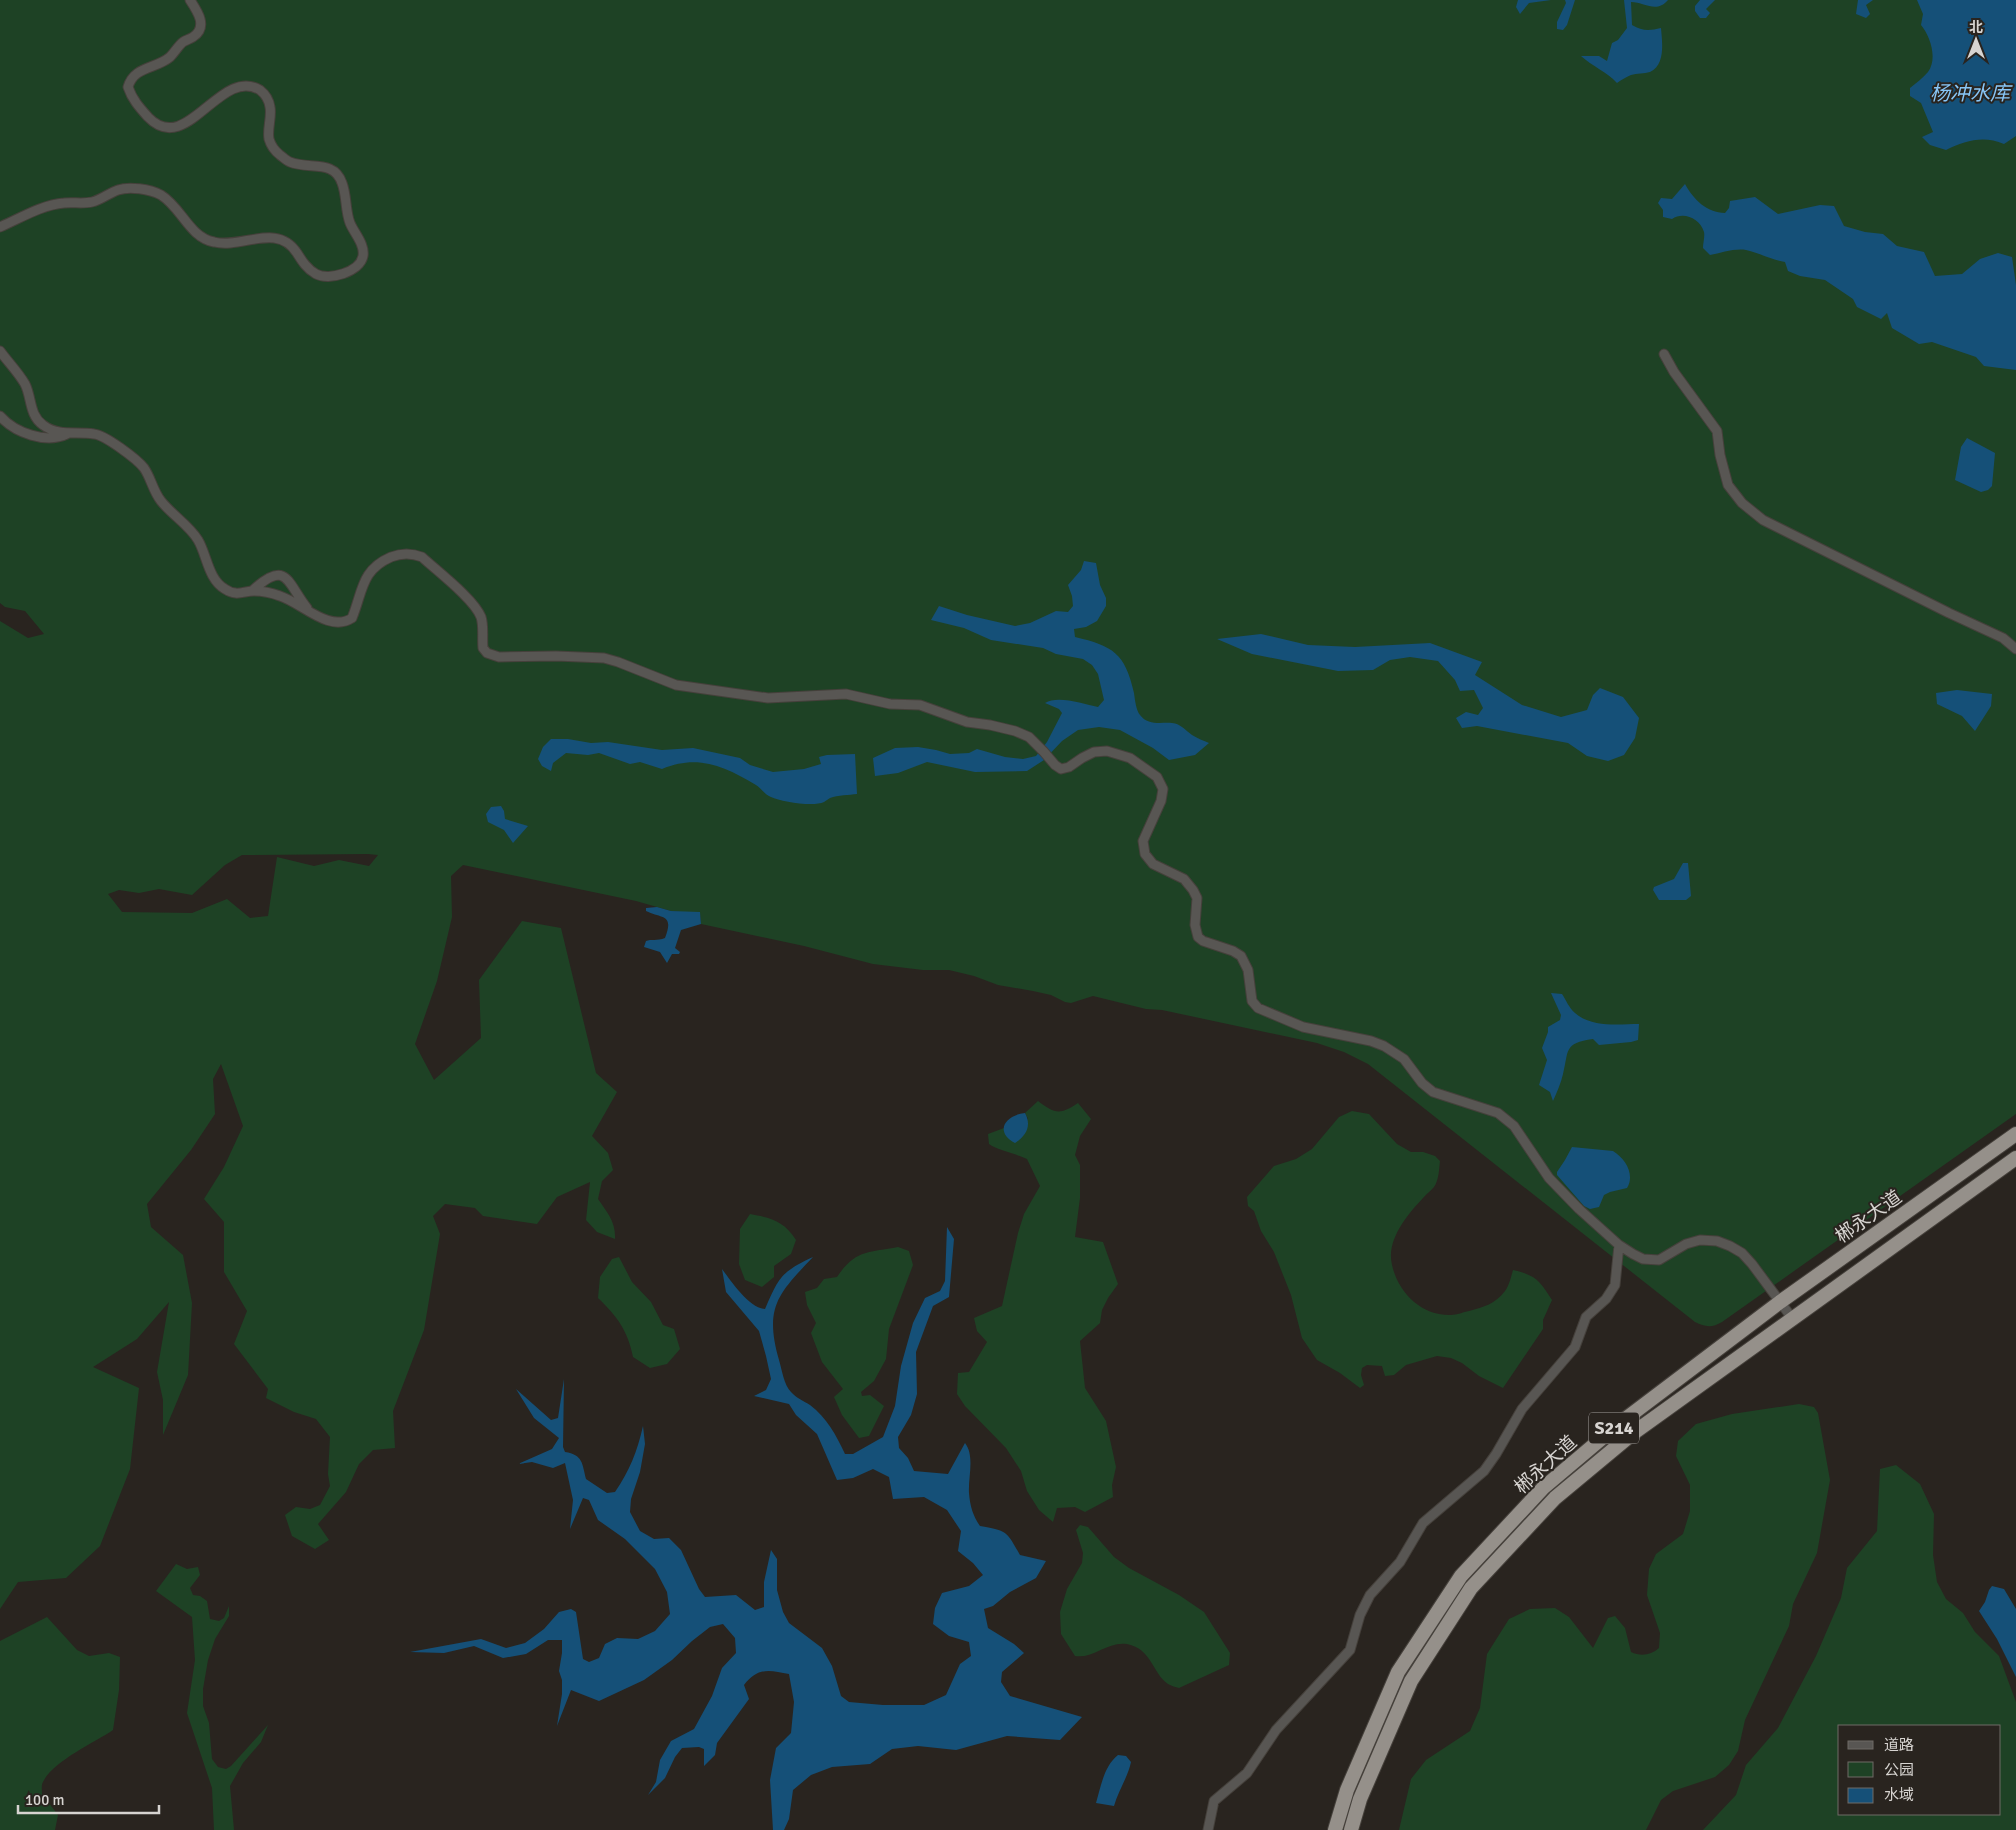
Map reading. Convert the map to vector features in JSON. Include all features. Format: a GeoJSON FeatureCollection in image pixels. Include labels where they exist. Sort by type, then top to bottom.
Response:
{"type":"FeatureCollection","features":[{"type":"Feature","properties":{"kind":"highway","name":"郴永大道"},"geometry":{"type":"LineString","coordinates":[[1335,1830],[1347,1790],[1398,1672],[1461,1576],[1543,1488],[1620,1423],[1780,1302],[2016,1134]]}},
{"type":"Feature","properties":{"kind":"highway","name":"郴永大道"},"geometry":{"type":"LineString","coordinates":[[1351,1830],[1360,1799],[1411,1681],[1471,1588],[1555,1498],[1632,1434],[2016,1158]]}},
{"type":"Feature","properties":{"kind":"street"},"geometry":{"type":"LineString","coordinates":[[0,227],[38,208],[64,203],[93,202],[119,190],[143,189],[160,195],[178,210],[188,225],[202,238],[215,243],[230,243],[267,237],[284,241],[294,250],[304,264],[317,275],[336,276],[350,271],[360,264],[364,255],[362,244],[350,223],[342,184],[336,171],[324,166],[289,162],[277,153],[269,139],[270,106],[264,93],[252,86],[236,86],[189,121],[176,128],[162,126],[153,122],[135,103],[128,87],[130,80],[135,74],[169,58],[181,43],[201,30],[200,16],[190,0]]}},
{"type":"Feature","properties":{"kind":"street"},"geometry":{"type":"LineString","coordinates":[[0,351],[26,386],[33,414],[39,422],[52,430],[67,434],[95,434],[107,439],[144,468],[162,502],[198,540],[209,568],[224,589],[244,594],[252,591],[269,577],[282,576],[289,580],[310,612]]}},
{"type":"Feature","properties":{"kind":"street"},"geometry":{"type":"LineString","coordinates":[[1664,354],[1674,372],[1717,430],[1720,455],[1728,485],[1742,503],[1763,520],[2003,638],[2016,649]]}},
{"type":"Feature","properties":{"kind":"street"},"geometry":{"type":"LineString","coordinates":[[0,416],[6,423],[36,436],[49,439],[67,434]]}},
{"type":"Feature","properties":{"kind":"street"},"geometry":{"type":"LineString","coordinates":[[252,591],[268,592],[281,596],[329,621],[347,622],[352,618],[366,578],[376,564],[394,556],[415,554],[422,557],[477,609],[481,617],[483,648],[493,656],[604,658],[676,685],[768,698],[846,694],[890,704],[920,705],[967,722],[998,727],[1029,737],[1055,766],[1062,769],[1070,767],[1094,752],[1107,751],[1130,758],[1157,777],[1163,789],[1161,801],[1143,841],[1145,854],[1153,864],[1184,879],[1193,890],[1197,898],[1195,925],[1198,937],[1203,941],[1233,951],[1246,962],[1250,978],[1250,995],[1254,1005],[1263,1012],[1303,1028],[1356,1038],[1384,1046],[1404,1059],[1422,1083],[1434,1092],[1498,1113],[1514,1126],[1549,1178],[1579,1209],[1603,1228],[1619,1245],[1633,1254],[1652,1261],[1666,1257],[1694,1241],[1705,1240],[1723,1244],[1742,1253],[1792,1318]]}},
{"type":"Feature","properties":{"kind":"street"},"geometry":{"type":"LineString","coordinates":[[1208,1830],[1214,1801],[1248,1773],[1276,1730],[1350,1650],[1360,1615],[1370,1595],[1400,1562],[1423,1523],[1484,1471],[1522,1409],[1575,1348],[1586,1317],[1606,1299],[1615,1285],[1619,1245]]}},
{"type":"Feature","properties":{"kind":"green space"},"geometry":{"type":"Polygon","coordinates":[[[0,0],[2016,0],[2016,1114],[1722,1322],[1712,1326],[1705,1326],[1695,1322],[1368,1064],[1344,1052],[1317,1043],[1162,1010],[1146,1009],[1093,996],[1071,1003],[1051,995],[998,985],[974,976],[949,970],[923,970],[873,964],[804,946],[701,924],[700,914],[671,911],[636,901],[463,865],[451,876],[452,917],[437,981],[415,1044],[434,1080],[481,1038],[479,980],[522,921],[561,928],[596,1073],[617,1092],[592,1136],[608,1153],[613,1170],[602,1181],[598,1199],[612,1222],[615,1239],[597,1232],[586,1220],[590,1182],[557,1197],[537,1224],[483,1216],[475,1208],[445,1204],[433,1216],[440,1234],[424,1330],[393,1411],[395,1448],[373,1450],[359,1464],[346,1492],[318,1524],[329,1540],[315,1549],[292,1536],[285,1515],[296,1507],[310,1509],[320,1505],[330,1486],[328,1474],[330,1437],[316,1419],[294,1412],[266,1398],[268,1389],[234,1344],[247,1311],[224,1272],[224,1222],[204,1199],[224,1167],[243,1126],[221,1064],[213,1079],[215,1114],[191,1150],[147,1204],[151,1227],[183,1255],[192,1303],[188,1375],[163,1435],[163,1400],[157,1372],[169,1302],[137,1339],[93,1367],[139,1388],[130,1469],[100,1546],[66,1578],[18,1582],[0,1609],[0,621],[28,638],[44,634],[25,611],[5,607],[0,603],[0,0]],[[242,855],[225,865],[192,895],[159,889],[139,893],[119,890],[108,894],[122,912],[192,913],[227,899],[250,918],[268,916],[277,857],[314,866],[339,860],[369,866],[378,855],[242,855]]]}},
{"type":"Feature","properties":{"kind":"green space"},"geometry":{"type":"Polygon","coordinates":[[[1038,1101],[1053,1111],[1067,1110],[1078,1103],[1091,1119],[1080,1136],[1075,1155],[1080,1165],[1080,1198],[1075,1237],[1103,1242],[1118,1284],[1102,1310],[1100,1323],[1080,1341],[1085,1388],[1106,1421],[1116,1467],[1112,1485],[1113,1497],[1085,1512],[1075,1507],[1057,1508],[1053,1522],[1039,1510],[1027,1491],[1021,1471],[1006,1448],[965,1406],[957,1394],[958,1373],[969,1372],[987,1342],[977,1331],[974,1318],[1002,1306],[1024,1214],[1040,1186],[1027,1159],[989,1144],[988,1134],[1004,1128],[1005,1132],[1028,1119],[1025,1113],[1038,1101]]]}},
{"type":"Feature","properties":{"kind":"green space"},"geometry":{"type":"Polygon","coordinates":[[[1352,1111],[1369,1114],[1397,1144],[1411,1152],[1423,1152],[1435,1156],[1440,1161],[1436,1184],[1399,1228],[1392,1246],[1391,1256],[1395,1275],[1405,1293],[1412,1300],[1421,1307],[1440,1314],[1455,1315],[1480,1308],[1493,1302],[1505,1291],[1513,1270],[1527,1274],[1537,1280],[1552,1300],[1543,1320],[1543,1329],[1503,1388],[1479,1376],[1462,1363],[1451,1358],[1437,1356],[1406,1365],[1394,1375],[1385,1376],[1382,1366],[1367,1365],[1362,1368],[1361,1375],[1364,1385],[1360,1388],[1340,1373],[1317,1360],[1302,1338],[1291,1295],[1274,1252],[1261,1231],[1254,1211],[1248,1206],[1247,1197],[1274,1166],[1296,1159],[1312,1149],[1339,1117],[1352,1111]]]}},
{"type":"Feature","properties":{"kind":"green space"},"geometry":{"type":"Polygon","coordinates":[[[750,1214],[777,1221],[787,1228],[796,1240],[791,1254],[774,1266],[774,1277],[762,1287],[745,1280],[739,1264],[740,1229],[750,1214]]]}},
{"type":"Feature","properties":{"kind":"green space"},"geometry":{"type":"Polygon","coordinates":[[[898,1247],[909,1251],[913,1265],[889,1329],[886,1359],[874,1381],[861,1392],[862,1396],[870,1395],[884,1406],[869,1436],[859,1438],[842,1415],[834,1397],[843,1389],[822,1362],[811,1333],[816,1323],[807,1305],[805,1292],[817,1288],[824,1279],[837,1277],[850,1261],[863,1254],[898,1247]]]}},
{"type":"Feature","properties":{"kind":"green space"},"geometry":{"type":"Polygon","coordinates":[[[619,1257],[632,1282],[651,1302],[663,1325],[674,1329],[680,1349],[667,1364],[650,1368],[633,1357],[621,1324],[598,1298],[600,1277],[612,1259],[619,1257]]]}},
{"type":"Feature","properties":{"kind":"green space"},"geometry":{"type":"Polygon","coordinates":[[[1799,1404],[1814,1407],[1818,1413],[1830,1480],[1817,1553],[1793,1604],[1789,1626],[1745,1720],[1738,1751],[1729,1765],[1715,1777],[1673,1791],[1661,1800],[1646,1830],[1399,1830],[1411,1779],[1426,1760],[1470,1731],[1480,1708],[1487,1654],[1509,1619],[1530,1609],[1555,1608],[1569,1617],[1593,1648],[1608,1618],[1615,1616],[1625,1628],[1631,1652],[1646,1654],[1659,1648],[1660,1633],[1647,1595],[1649,1569],[1656,1554],[1683,1534],[1690,1511],[1690,1485],[1676,1456],[1678,1441],[1696,1424],[1732,1414],[1799,1404]]]}},
{"type":"Feature","properties":{"kind":"green space"},"geometry":{"type":"Polygon","coordinates":[[[1896,1465],[1920,1484],[1934,1514],[1933,1555],[1937,1582],[1946,1599],[1963,1613],[1975,1632],[1999,1656],[2016,1702],[2016,1830],[1703,1830],[1736,1795],[1746,1765],[1778,1728],[1816,1656],[1841,1598],[1847,1568],[1877,1531],[1880,1469],[1896,1465]]]}},
{"type":"Feature","properties":{"kind":"green space"},"geometry":{"type":"Polygon","coordinates":[[[1080,1525],[1088,1527],[1114,1557],[1129,1568],[1179,1595],[1204,1612],[1230,1653],[1229,1665],[1179,1688],[1169,1685],[1158,1674],[1142,1651],[1127,1644],[1113,1645],[1088,1655],[1075,1656],[1061,1634],[1060,1612],[1067,1589],[1082,1563],[1083,1553],[1076,1530],[1080,1525]]]}},
{"type":"Feature","properties":{"kind":"green space"},"geometry":{"type":"Polygon","coordinates":[[[176,1564],[187,1569],[198,1567],[200,1575],[190,1588],[193,1595],[200,1596],[207,1601],[210,1619],[219,1621],[224,1618],[229,1606],[229,1616],[215,1639],[208,1660],[203,1689],[203,1706],[209,1723],[212,1759],[218,1767],[226,1769],[231,1766],[268,1725],[261,1742],[243,1763],[230,1786],[234,1830],[214,1830],[212,1788],[187,1713],[195,1660],[192,1617],[156,1591],[176,1564]]]}},
{"type":"Feature","properties":{"kind":"green space"},"geometry":{"type":"Polygon","coordinates":[[[47,1617],[77,1650],[89,1656],[109,1653],[120,1657],[119,1690],[113,1730],[55,1767],[43,1782],[42,1794],[58,1815],[55,1830],[0,1830],[0,1641],[47,1617]]]}},
{"type":"Feature","properties":{"kind":"water"},"geometry":{"type":"Polygon","coordinates":[[[1518,0],[1551,0],[1529,3],[1520,14],[1516,7],[1518,0]]]}},
{"type":"Feature","properties":{"kind":"water"},"geometry":{"type":"Polygon","coordinates":[[[1565,0],[1575,0],[1567,25],[1563,30],[1557,29],[1557,22],[1566,3],[1565,0]]]}},
{"type":"Feature","properties":{"kind":"water"},"geometry":{"type":"Polygon","coordinates":[[[1624,0],[1668,0],[1664,4],[1655,7],[1631,2],[1632,25],[1646,30],[1661,28],[1661,58],[1659,64],[1650,72],[1631,75],[1617,83],[1581,56],[1599,56],[1607,61],[1612,43],[1618,40],[1627,28],[1624,0]]]}},
{"type":"Feature","properties":{"kind":"water"},"geometry":{"type":"Polygon","coordinates":[[[1700,0],[1715,0],[1706,9],[1710,13],[1706,18],[1700,18],[1695,11],[1695,6],[1700,0]]]}},
{"type":"Feature","properties":{"kind":"water"},"geometry":{"type":"Polygon","coordinates":[[[1858,0],[1873,0],[1866,5],[1870,14],[1866,18],[1856,14],[1858,0]]]}},
{"type":"Feature","properties":{"kind":"water","name":"杨冲水库"},"geometry":{"type":"Polygon","coordinates":[[[1917,0],[2016,0],[2016,136],[2004,144],[1989,140],[1974,140],[1946,150],[1930,145],[1922,137],[1933,132],[1921,103],[1910,96],[1910,88],[1928,72],[1933,54],[1930,41],[1921,25],[1923,14],[1917,0]]]}},
{"type":"Feature","properties":{"kind":"water"},"geometry":{"type":"Polygon","coordinates":[[[1685,184],[1701,204],[1712,211],[1718,212],[1725,213],[1729,208],[1730,201],[1755,197],[1778,214],[1820,205],[1834,206],[1844,226],[1865,232],[1883,234],[1897,246],[1924,252],[1935,276],[1962,274],[1980,259],[1998,253],[2012,257],[2016,285],[2016,370],[1984,366],[1976,357],[1932,342],[1919,344],[1892,328],[1887,313],[1881,319],[1857,307],[1853,299],[1825,280],[1800,276],[1788,271],[1785,262],[1742,250],[1710,255],[1703,248],[1704,232],[1699,223],[1686,216],[1672,219],[1663,217],[1663,210],[1658,203],[1661,198],[1672,199],[1685,184]]]}},
{"type":"Feature","properties":{"kind":"water"},"geometry":{"type":"Polygon","coordinates":[[[1967,438],[1995,453],[1992,486],[1988,490],[1981,492],[1955,480],[1961,447],[1967,438]]]}},
{"type":"Feature","properties":{"kind":"water"},"geometry":{"type":"Polygon","coordinates":[[[1084,561],[1096,563],[1100,585],[1106,598],[1106,606],[1097,621],[1086,627],[1074,629],[1075,637],[1108,648],[1121,660],[1130,679],[1136,705],[1143,718],[1155,723],[1178,725],[1192,735],[1209,743],[1195,755],[1169,760],[1153,748],[1120,730],[1099,727],[1078,730],[1062,741],[1044,760],[1027,771],[975,772],[927,762],[898,773],[875,776],[873,758],[895,748],[918,747],[950,754],[969,753],[977,749],[1005,757],[1023,759],[1036,756],[1047,742],[1062,713],[1059,709],[1045,703],[1064,700],[1098,707],[1104,700],[1098,674],[1092,665],[1083,659],[1056,654],[1043,648],[991,640],[964,628],[931,620],[939,606],[967,615],[1015,626],[1030,623],[1056,611],[1068,612],[1073,606],[1068,585],[1081,570],[1084,561]]]}},
{"type":"Feature","properties":{"kind":"water"},"geometry":{"type":"Polygon","coordinates":[[[1261,634],[1308,645],[1355,647],[1430,643],[1482,662],[1475,675],[1522,705],[1561,717],[1587,710],[1593,695],[1600,688],[1623,697],[1639,718],[1635,738],[1624,755],[1608,761],[1587,756],[1568,743],[1477,726],[1462,728],[1456,718],[1466,712],[1478,715],[1483,708],[1474,690],[1460,691],[1455,680],[1438,661],[1410,657],[1390,660],[1373,670],[1338,671],[1252,654],[1217,639],[1261,634]]]}},
{"type":"Feature","properties":{"kind":"water"},"geometry":{"type":"Polygon","coordinates":[[[1957,690],[1992,694],[1991,706],[1975,731],[1962,716],[1937,704],[1936,693],[1957,690]]]}},
{"type":"Feature","properties":{"kind":"water"},"geometry":{"type":"Polygon","coordinates":[[[551,739],[568,739],[591,743],[608,742],[662,750],[693,748],[740,758],[750,765],[773,772],[804,769],[821,764],[819,757],[827,755],[855,754],[857,794],[833,797],[819,803],[790,802],[769,796],[758,786],[733,772],[710,764],[687,762],[662,769],[640,762],[630,764],[599,753],[588,755],[566,753],[553,763],[551,771],[542,766],[538,759],[543,747],[551,739]]]}},
{"type":"Feature","properties":{"kind":"water"},"geometry":{"type":"Polygon","coordinates":[[[501,806],[505,819],[528,826],[513,843],[504,830],[488,822],[486,814],[491,807],[501,806]]]}},
{"type":"Feature","properties":{"kind":"water"},"geometry":{"type":"Polygon","coordinates":[[[1683,863],[1688,863],[1691,896],[1686,900],[1659,900],[1653,890],[1654,887],[1674,879],[1683,863]]]}},
{"type":"Feature","properties":{"kind":"water"},"geometry":{"type":"Polygon","coordinates":[[[657,907],[671,911],[700,912],[701,924],[681,930],[675,948],[680,952],[679,954],[672,954],[667,963],[660,952],[644,947],[646,941],[665,938],[667,921],[646,911],[646,908],[657,907]]]}},
{"type":"Feature","properties":{"kind":"water"},"geometry":{"type":"Polygon","coordinates":[[[1551,993],[1562,994],[1573,1011],[1589,1021],[1606,1024],[1639,1024],[1638,1040],[1599,1045],[1593,1039],[1576,1043],[1572,1046],[1567,1054],[1561,1081],[1553,1101],[1550,1092],[1539,1085],[1547,1060],[1542,1048],[1548,1027],[1560,1020],[1561,1015],[1551,993]]]}},
{"type":"Feature","properties":{"kind":"water"},"geometry":{"type":"Polygon","coordinates":[[[1025,1113],[1028,1122],[1027,1130],[1015,1143],[1005,1134],[1005,1125],[1012,1117],[1025,1113]]]}},
{"type":"Feature","properties":{"kind":"water"},"geometry":{"type":"Polygon","coordinates":[[[1572,1147],[1613,1151],[1618,1154],[1630,1173],[1627,1188],[1604,1195],[1599,1207],[1590,1209],[1584,1206],[1557,1175],[1572,1147]]]}},
{"type":"Feature","properties":{"kind":"water"},"geometry":{"type":"Polygon","coordinates":[[[947,1227],[954,1239],[949,1297],[933,1306],[916,1352],[917,1394],[911,1415],[898,1437],[899,1448],[908,1458],[914,1471],[948,1474],[965,1443],[970,1454],[970,1502],[980,1526],[1005,1533],[1020,1555],[1046,1561],[1036,1578],[1010,1592],[993,1606],[984,1609],[988,1628],[1014,1644],[1024,1653],[1002,1672],[1001,1682],[1010,1696],[1082,1717],[1060,1740],[1007,1736],[956,1750],[918,1746],[892,1749],[870,1764],[832,1767],[811,1775],[793,1790],[789,1819],[784,1830],[773,1830],[770,1780],[776,1748],[791,1733],[794,1702],[789,1674],[764,1671],[749,1679],[744,1685],[749,1699],[717,1743],[715,1755],[704,1766],[704,1749],[699,1747],[682,1748],[675,1757],[665,1778],[648,1795],[656,1782],[660,1760],[671,1741],[694,1729],[712,1696],[722,1668],[736,1653],[735,1638],[723,1624],[710,1627],[672,1660],[644,1680],[599,1701],[571,1690],[557,1726],[562,1694],[562,1680],[559,1671],[562,1640],[548,1640],[526,1654],[503,1658],[474,1646],[444,1653],[410,1652],[481,1639],[506,1648],[525,1643],[544,1629],[559,1612],[571,1609],[576,1612],[583,1659],[589,1662],[599,1658],[605,1644],[617,1638],[638,1639],[655,1631],[670,1614],[667,1592],[655,1569],[625,1539],[598,1520],[589,1500],[583,1498],[570,1529],[573,1500],[565,1463],[553,1468],[532,1462],[518,1464],[552,1449],[559,1438],[534,1418],[516,1389],[551,1420],[558,1418],[564,1379],[563,1447],[565,1452],[575,1455],[581,1461],[586,1479],[607,1493],[615,1492],[625,1476],[635,1453],[643,1426],[645,1444],[640,1472],[631,1499],[630,1512],[640,1531],[654,1539],[669,1538],[681,1550],[699,1589],[705,1597],[736,1595],[755,1610],[764,1607],[764,1582],[771,1550],[777,1559],[777,1590],[783,1612],[789,1623],[822,1648],[832,1666],[841,1696],[849,1702],[883,1705],[924,1705],[946,1695],[960,1664],[971,1656],[969,1642],[949,1636],[933,1624],[935,1608],[942,1593],[969,1586],[983,1575],[973,1563],[958,1551],[961,1531],[947,1510],[924,1497],[893,1499],[889,1477],[873,1469],[853,1478],[837,1480],[817,1434],[796,1415],[789,1404],[754,1396],[766,1390],[771,1379],[766,1356],[759,1331],[726,1292],[722,1269],[735,1287],[747,1299],[765,1309],[782,1277],[794,1267],[813,1257],[791,1281],[777,1302],[773,1327],[775,1342],[789,1389],[795,1396],[810,1405],[821,1415],[845,1454],[853,1454],[883,1437],[895,1406],[901,1366],[913,1323],[925,1298],[940,1291],[945,1281],[947,1227]]]}},
{"type":"Feature","properties":{"kind":"water"},"geometry":{"type":"Polygon","coordinates":[[[1992,1586],[2004,1589],[2016,1609],[2016,1677],[1997,1639],[1979,1611],[1992,1586]]]}},
{"type":"Feature","properties":{"kind":"water"},"geometry":{"type":"Polygon","coordinates":[[[1118,1755],[1126,1756],[1131,1762],[1114,1806],[1096,1803],[1106,1771],[1118,1755]]]}}]}
